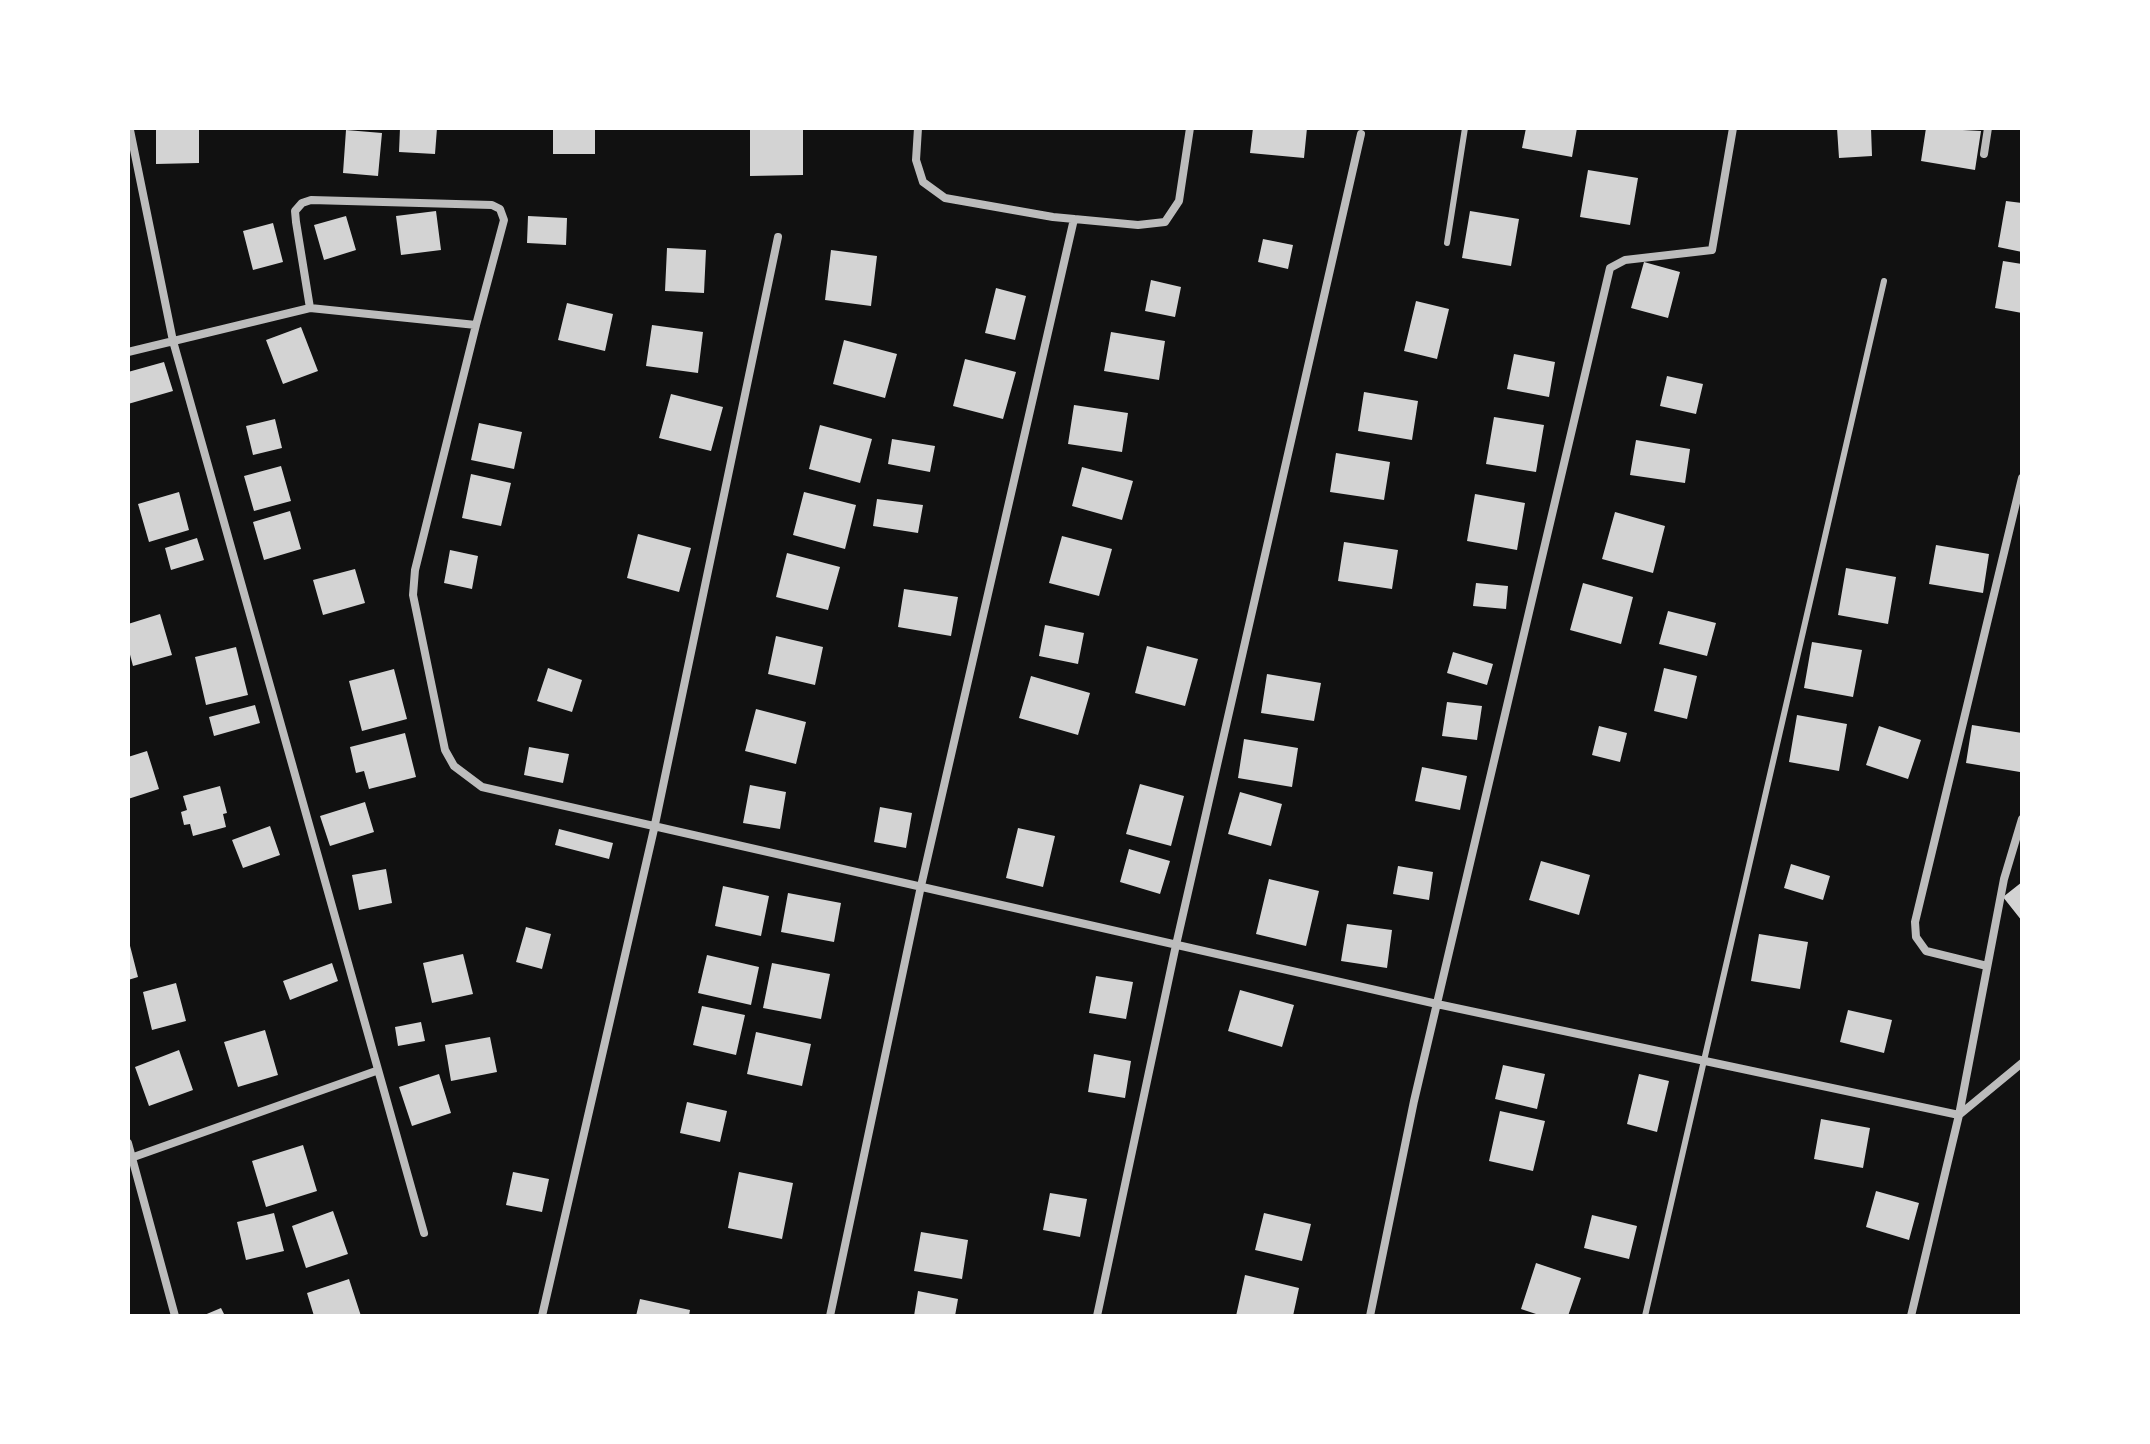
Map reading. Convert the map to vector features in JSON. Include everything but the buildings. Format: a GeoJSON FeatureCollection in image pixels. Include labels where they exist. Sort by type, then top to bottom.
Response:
{"type":"FeatureCollection","features":[{"type":"Feature","properties":{"kind":"street"},"geometry":{"type":"LineString","coordinates":[[918,128],[916,160],[923,182],[945,198],[1074,219],[1138,225],[1165,222],[1179,201],[1190,128]]}},
{"type":"Feature","properties":{"kind":"street"},"geometry":{"type":"LineString","coordinates":[[1370,1316],[1437,1004],[1610,268],[1625,260],[1712,250],[1733,128]]}},
{"type":"Feature","properties":{"kind":"street"},"geometry":{"type":"LineString","coordinates":[[1984,154],[1988,128]]}},
{"type":"Feature","properties":{"kind":"street"},"geometry":{"type":"LineString","coordinates":[[130,130],[173,341],[424,1233]]}},
{"type":"Feature","properties":{"kind":"street"},"geometry":{"type":"LineString","coordinates":[[1097,1316],[1176,945],[1361,134]]}},
{"type":"Feature","properties":{"kind":"street"},"geometry":{"type":"LineString","coordinates":[[310,308],[295,211],[302,203],[311,200],[492,205],[500,209],[504,220],[418,559],[413,595],[445,750],[454,766],[482,787],[654,829],[921,886],[1701,1063],[1959,1115]]}},
{"type":"Feature","properties":{"kind":"street"},"geometry":{"type":"LineString","coordinates":[[830,1316],[921,886],[1074,219]]}},
{"type":"Feature","properties":{"kind":"street"},"geometry":{"type":"LineString","coordinates":[[542,1316],[654,829],[778,237]]}},
{"type":"Feature","properties":{"kind":"street"},"geometry":{"type":"LineString","coordinates":[[128,352],[310,308],[476,325]]}},
{"type":"Feature","properties":{"kind":"street"},"geometry":{"type":"LineString","coordinates":[[1987,966],[1926,951],[1916,937],[1915,922],[2022,478]]}},
{"type":"Feature","properties":{"kind":"street"},"geometry":{"type":"LineString","coordinates":[[1911,1316],[1959,1115],[2004,879],[2022,819]]}},
{"type":"Feature","properties":{"kind":"street"},"geometry":{"type":"LineString","coordinates":[[1959,1115],[2022,1063]]}},
{"type":"Feature","properties":{"kind":"street"},"geometry":{"type":"LineString","coordinates":[[130,1158],[376,1071]]}},
{"type":"Feature","properties":{"kind":"street"},"geometry":{"type":"LineString","coordinates":[[128,1143],[175,1316]]}},
{"type":"Feature","properties":{"kind":"lane"},"geometry":{"type":"LineString","coordinates":[[1447,243],[1465,128]]}},
{"type":"Feature","properties":{"kind":"lane"},"geometry":{"type":"LineString","coordinates":[[1645,1316],[1884,281]]}}]}
